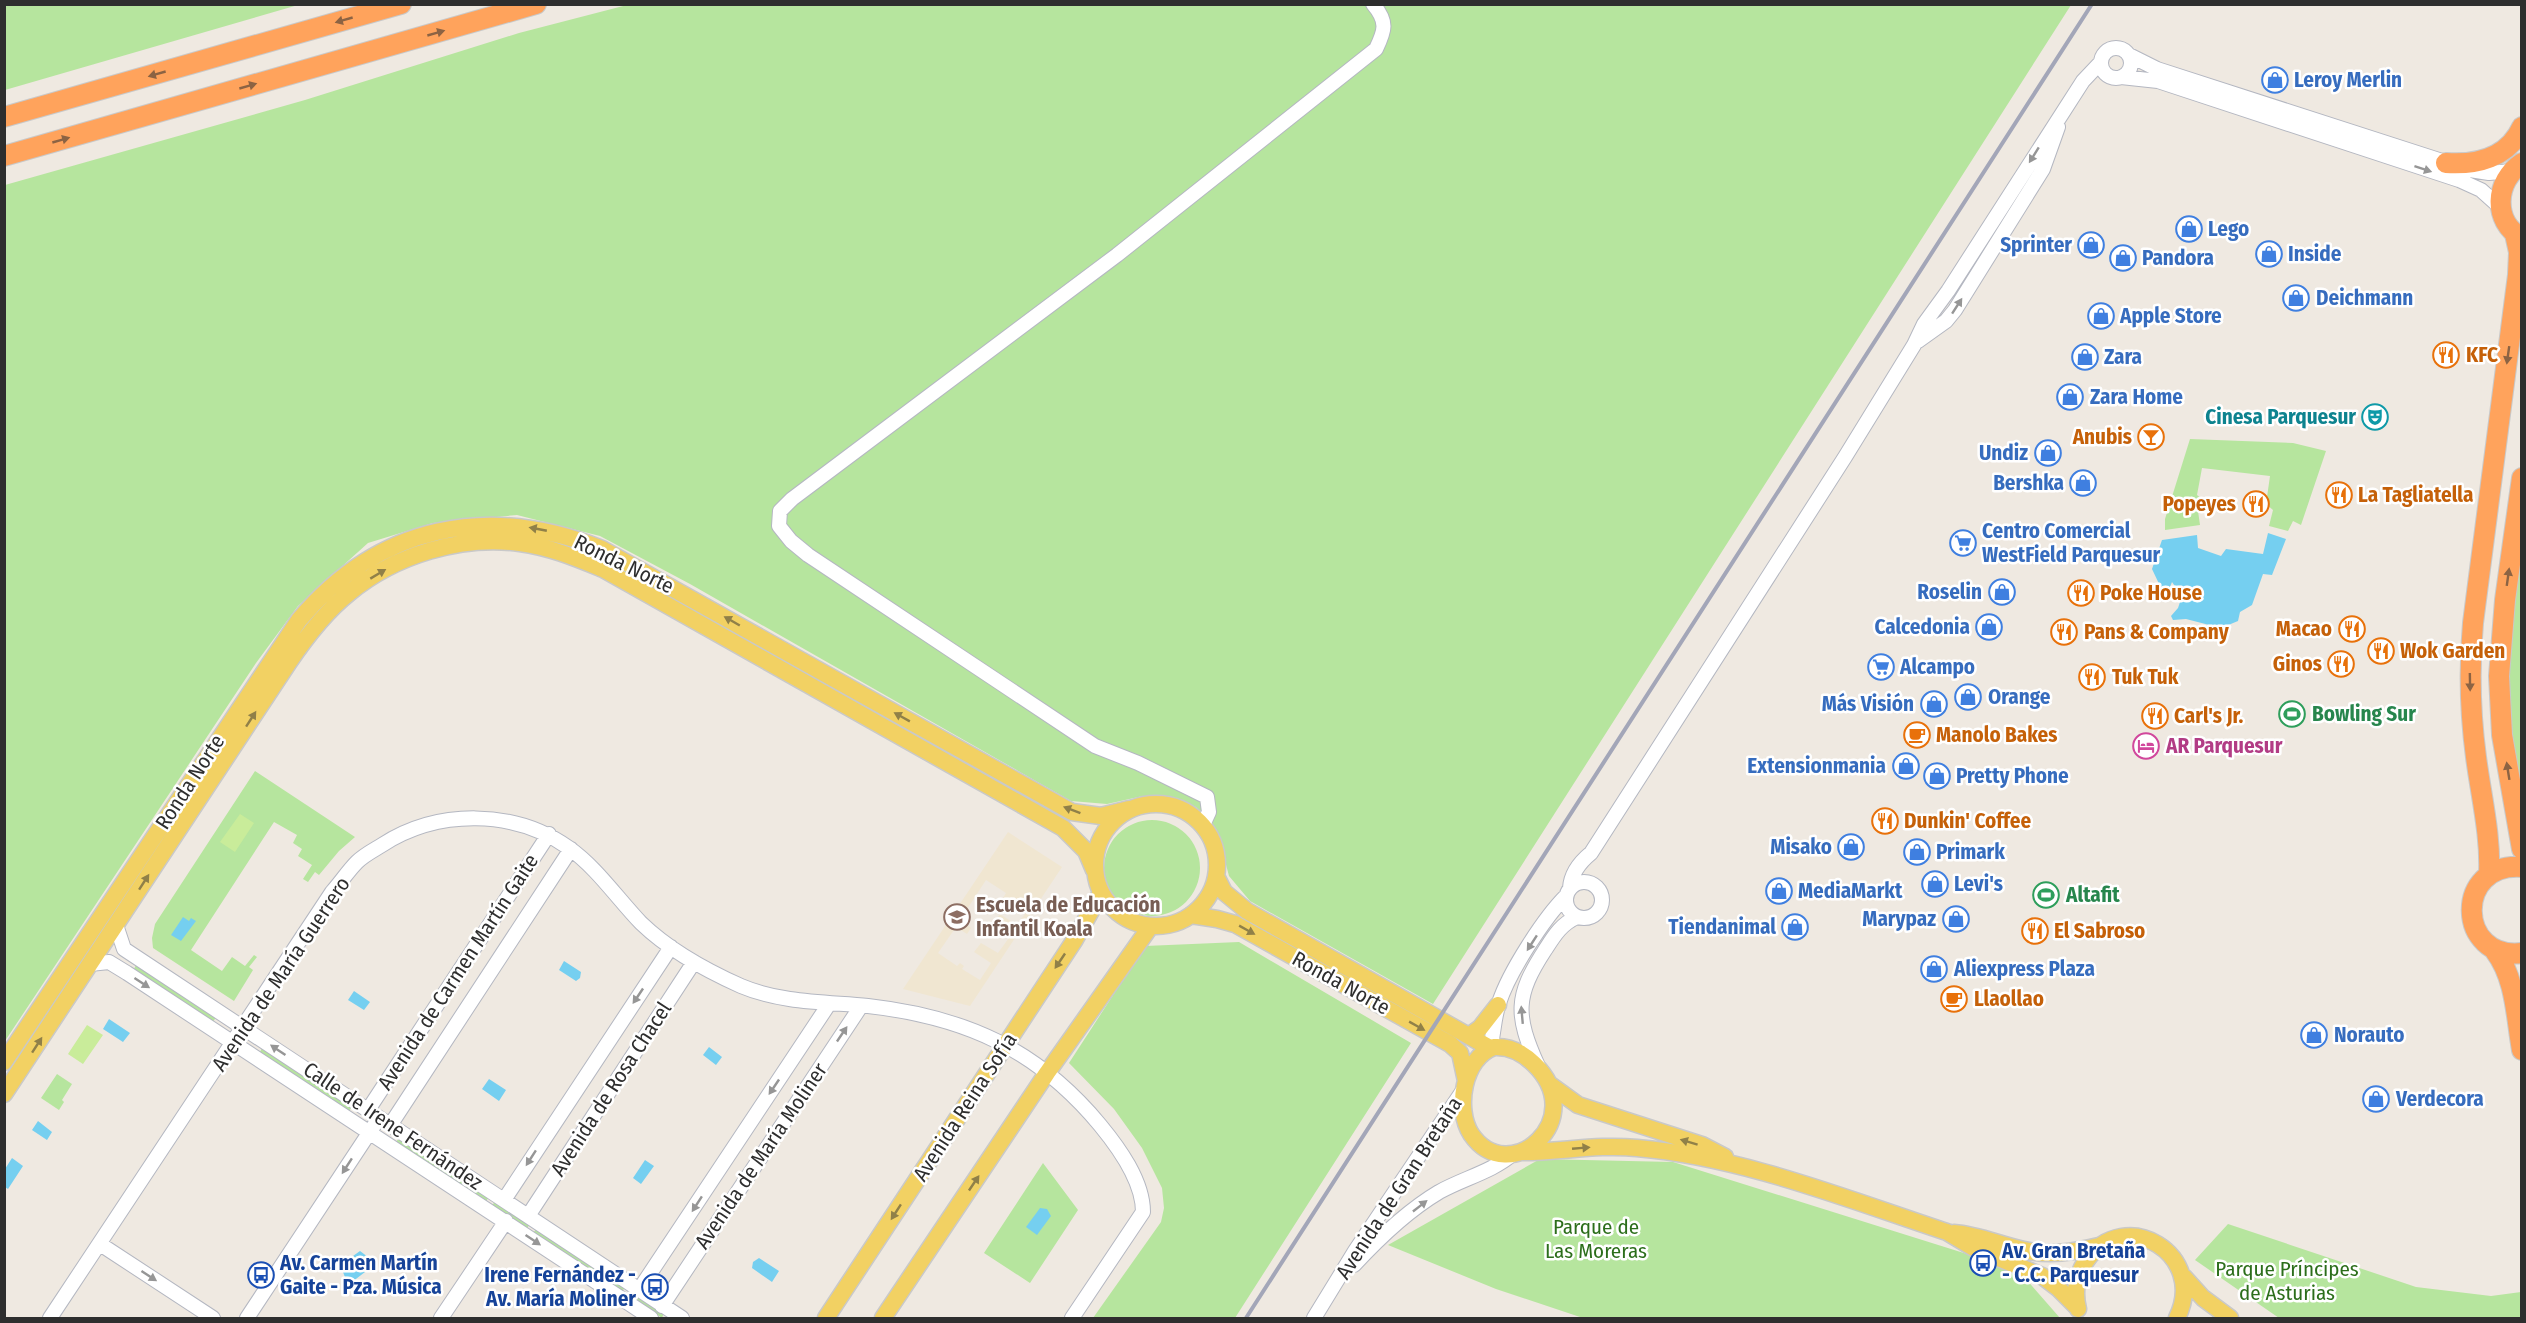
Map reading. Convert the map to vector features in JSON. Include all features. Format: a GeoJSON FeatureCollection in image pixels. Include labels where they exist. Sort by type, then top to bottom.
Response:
{"type":"FeatureCollection","features":[{"type":"Feature","properties":{"kind":"highway"},"geometry":{"type":"LineString","coordinates":[[4,117],[400,4]]}},
{"type":"Feature","properties":{"kind":"highway"},"geometry":{"type":"LineString","coordinates":[[4,156],[536,4]]}},
{"type":"Feature","properties":{"kind":"highway"},"geometry":{"type":"LineString","coordinates":[[2446,163],[2477,162],[2497,154],[2513,142],[2522,127]]}},
{"type":"Feature","properties":{"kind":"highway"},"geometry":{"type":"LineString","coordinates":[[2489,875],[2490,851],[2473,737],[2470,664],[2473,623],[2518,275],[2518,236],[2507,225],[2500,207],[2503,185],[2517,167]]}},
{"type":"Feature","properties":{"kind":"highway"},"geometry":{"type":"LineString","coordinates":[[2522,478],[2505,600],[2499,683],[2502,735],[2522,849]]}},
{"type":"Feature","properties":{"kind":"highway"},"geometry":{"type":"LineString","coordinates":[[2522,867],[2502,868],[2489,875],[2476,887],[2471,913],[2479,936],[2495,951],[2504,964],[2511,983],[2522,1050]]}},
{"type":"Feature","properties":{"kind":"highway"},"geometry":{"type":"LineString","coordinates":[[2495,951],[2522,954]]}},
{"type":"Feature","properties":{"kind":"main road","name":"Ronda Norte"},"geometry":{"type":"LineString","coordinates":[[4,1062],[299,620],[328,588],[368,559],[396,545],[444,529],[490,524],[516,526],[562,534],[602,549],[1072,812],[1101,816],[1149,804],[1169,805],[1188,812],[1203,825],[1215,849],[1216,876],[1212,891],[1203,904],[1191,915],[1172,924],[1150,927],[1135,923],[1121,916],[1109,906],[1101,893],[1086,851],[1063,828],[603,569],[541,547],[513,542],[483,542],[428,551],[401,561],[361,585],[333,608],[289,662],[4,1094]]}},
{"type":"Feature","properties":{"kind":"main road","name":"Ronda Norte"},"geometry":{"type":"LineString","coordinates":[[1094,870],[1096,851],[1102,834],[1114,820],[1129,809]]}},
{"type":"Feature","properties":{"kind":"main road","name":"Ronda Norte"},"geometry":{"type":"LineString","coordinates":[[1216,876],[1224,892],[1247,911],[1490,1048]]}},
{"type":"Feature","properties":{"kind":"main road","name":"Avenida Reina Sofía"},"geometry":{"type":"LineString","coordinates":[[826,1318],[1074,941],[1101,893]]}},
{"type":"Feature","properties":{"kind":"main road","name":"Ronda Norte"},"geometry":{"type":"LineString","coordinates":[[1191,915],[1217,918],[1235,924],[1450,1044],[1460,1053],[1465,1085]]}},
{"type":"Feature","properties":{"kind":"main road"},"geometry":{"type":"LineString","coordinates":[[883,1318],[1047,1073],[1150,927]]}},
{"type":"Feature","properties":{"kind":"main road"},"geometry":{"type":"LineString","coordinates":[[1469,1036],[1480,1028],[1498,1005]]}},
{"type":"Feature","properties":{"kind":"main road"},"geometry":{"type":"LineString","coordinates":[[1742,1166],[1702,1146],[1570,1101],[1513,1049],[1490,1048],[1476,1062],[1465,1085],[1463,1114],[1475,1138],[1491,1149],[1518,1153],[1620,1147],[1662,1151],[1742,1166],[1947,1232],[1976,1235],[2015,1248],[2043,1253],[2068,1252],[2100,1246],[2117,1239],[2143,1238],[2159,1245],[2168,1253],[2184,1277],[2203,1298],[2230,1318]]}},
{"type":"Feature","properties":{"kind":"main road"},"geometry":{"type":"LineString","coordinates":[[1518,1153],[1542,1139],[1551,1125],[1554,1103],[1544,1077]]}},
{"type":"Feature","properties":{"kind":"main road"},"geometry":{"type":"LineString","coordinates":[[1947,1232],[1972,1247],[2022,1266],[2047,1279],[2080,1313]]}},
{"type":"Feature","properties":{"kind":"main road"},"geometry":{"type":"LineString","coordinates":[[2080,1313],[2076,1288],[2080,1270],[2100,1246]]}},
{"type":"Feature","properties":{"kind":"main road"},"geometry":{"type":"LineString","coordinates":[[2177,1318],[2184,1297],[2184,1277]]}},
{"type":"Feature","properties":{"kind":"street"},"geometry":{"type":"LineString","coordinates":[[1203,825],[1209,812],[1207,797],[1138,763],[1095,746],[831,570],[791,541],[778,526],[780,511],[792,499],[1117,255],[1376,49],[1385,31],[1381,14],[1373,4]]}},
{"type":"Feature","properties":{"kind":"street"},"geometry":{"type":"LineString","coordinates":[[1591,853],[1590,866],[1593,884],[1602,896],[1601,907],[1593,916],[1585,919],[1577,917],[1569,909],[1568,892],[1574,874],[1591,853],[1845,457],[1914,345],[1928,318],[1948,291],[2085,79],[2101,62],[2103,54],[2112,48],[2120,48],[2157,69],[2476,172],[2517,167]]}},
{"type":"Feature","properties":{"kind":"street"},"geometry":{"type":"LineString","coordinates":[[2121,77],[2130,67],[2129,55]]}},
{"type":"Feature","properties":{"kind":"street"},"geometry":{"type":"LineString","coordinates":[[2101,62],[2106,74],[2115,78],[2158,81],[2459,180],[2481,190],[2500,207]]}},
{"type":"Feature","properties":{"kind":"street","name":"Avenida de María Guerrero"},"geometry":{"type":"LineString","coordinates":[[50,1318],[332,892],[358,860],[389,840],[416,827],[459,818],[496,819],[549,834],[571,849],[640,921],[671,947],[694,962],[743,987],[806,1002],[861,1006],[934,1016],[965,1026],[1005,1045],[1047,1073],[1078,1099],[1113,1140],[1143,1194],[1143,1212],[1072,1318]]}},
{"type":"Feature","properties":{"kind":"street","name":"Avenida de Carmen Martín Gaite"},"geometry":{"type":"LineString","coordinates":[[247,1318],[370,1132],[549,834]]}},
{"type":"Feature","properties":{"kind":"street","name":"Avenida de Carmen Martín Gaite"},"geometry":{"type":"LineString","coordinates":[[379,1117],[571,849]]}},
{"type":"Feature","properties":{"kind":"street"},"geometry":{"type":"LineString","coordinates":[[1490,1048],[1498,1005],[1514,970],[1568,892],[1582,882],[1593,884]]}},
{"type":"Feature","properties":{"kind":"street"},"geometry":{"type":"LineString","coordinates":[[1544,1077],[1524,1030],[1521,1009],[1522,993],[1531,972],[1557,931],[1577,917]]}},
{"type":"Feature","properties":{"kind":"street","name":"Calle de Irene Fernández"},"geometry":{"type":"LineString","coordinates":[[116,925],[124,949],[682,1318]]}},
{"type":"Feature","properties":{"kind":"street","name":"Avenida de Rosa Chacel"},"geometry":{"type":"LineString","coordinates":[[504,1200],[671,947]]}},
{"type":"Feature","properties":{"kind":"street","name":"Calle de Irene Fernández"},"geometry":{"type":"LineString","coordinates":[[90,964],[109,962],[506,1221],[644,1316]]}},
{"type":"Feature","properties":{"kind":"street","name":"Avenida de Rosa Chacel"},"geometry":{"type":"LineString","coordinates":[[528,1216],[694,962]]}},
{"type":"Feature","properties":{"kind":"street","name":"Avenida de María Moliner"},"geometry":{"type":"LineString","coordinates":[[639,1290],[829,1004]]}},
{"type":"Feature","properties":{"kind":"street","name":"Avenida de María Moliner"},"geometry":{"type":"LineString","coordinates":[[662,1306],[861,1006]]}},
{"type":"Feature","properties":{"kind":"street","name":"Avenida de Gran Bretaña"},"geometry":{"type":"LineString","coordinates":[[1314,1318],[1465,1085]]}},
{"type":"Feature","properties":{"kind":"street","name":"Avenida de Gran Bretaña"},"geometry":{"type":"LineString","coordinates":[[1334,1286],[1377,1241],[1421,1204],[1448,1188],[1501,1165],[1518,1153]]}},
{"type":"Feature","properties":{"kind":"street"},"geometry":{"type":"LineString","coordinates":[[729,1155],[752,1170]]}},
{"type":"Feature","properties":{"kind":"street"},"geometry":{"type":"LineString","coordinates":[[441,1318],[506,1221]]}},
{"type":"Feature","properties":{"kind":"street"},"geometry":{"type":"LineString","coordinates":[[100,1244],[213,1318]]}},
{"type":"Feature","properties":{"kind":"shaded area","name":"Escuela de Educación Infantil Koala"},"geometry":{"type":"Polygon","coordinates":[[[1008,832],[1062,867],[970,1006],[903,989],[1008,832]],[[986,880],[960,920],[971,928],[967,934],[956,927],[938,953],[957,966],[960,963],[964,966],[962,969],[980,980],[991,963],[974,952],[981,943],[998,953],[1011,935],[993,924],[1000,914],[1017,925],[1029,908],[1011,897],[1008,901],[1003,898],[1006,893],[986,880]]]}},
{"type":"Feature","properties":{"kind":"green space"},"geometry":{"type":"Polygon","coordinates":[[[5,4],[298,4],[298,5],[5,90],[5,4]]]}},
{"type":"Feature","properties":{"kind":"green space"},"geometry":{"type":"Polygon","coordinates":[[[627,5],[2071,5],[1433,1004],[1250,901],[1229,876],[1219,838],[1196,807],[1161,796],[1143,796],[1107,804],[1071,801],[690,584],[600,536],[517,515],[433,523],[368,543],[298,606],[256,663],[5,1041],[5,185],[305,100],[519,33],[627,5]]]}},
{"type":"Feature","properties":{"kind":"green space"},"geometry":{"type":"Polygon","coordinates":[[[2190,439],[2293,443],[2326,451],[2301,525],[2293,521],[2288,531],[2269,526],[2273,510],[2266,504],[2270,476],[2202,468],[2197,495],[2202,499],[2203,506],[2198,511],[2200,525],[2165,530],[2165,519],[2190,439]]]}},
{"type":"Feature","properties":{"kind":"green space"},"geometry":{"type":"Polygon","coordinates":[[[2521,543],[2521,803],[2505,679],[2521,543]]]}},
{"type":"Feature","properties":{"kind":"green space"},"geometry":{"type":"Polygon","coordinates":[[[255,771],[355,837],[339,851],[319,875],[315,872],[308,882],[303,879],[312,865],[298,856],[302,849],[293,843],[297,835],[274,822],[191,950],[222,971],[232,957],[245,966],[254,955],[257,957],[249,967],[253,970],[234,1001],[153,948],[152,938],[155,924],[255,771]]]}},
{"type":"Feature","properties":{"kind":"green space"},"geometry":{"type":"Polygon","coordinates":[[[240,814],[254,823],[235,852],[220,842],[240,814]]]}},
{"type":"Feature","properties":{"kind":"green space"},"geometry":{"type":"Polygon","coordinates":[[[1152,820],[1170,824],[1186,834],[1196,850],[1200,868],[1196,886],[1186,902],[1170,912],[1152,916],[1134,912],[1118,902],[1108,886],[1104,868],[1108,850],[1118,834],[1134,824],[1152,820]]]}},
{"type":"Feature","properties":{"kind":"green space"},"geometry":{"type":"Polygon","coordinates":[[[1239,942],[1411,1043],[1235,1318],[1093,1318],[1161,1222],[1164,1208],[1162,1188],[1142,1148],[1114,1109],[1069,1063],[1145,946],[1239,942]]]}},
{"type":"Feature","properties":{"kind":"green space"},"geometry":{"type":"Polygon","coordinates":[[[136,965],[216,1017],[213,1022],[134,969],[136,965]]]}},
{"type":"Feature","properties":{"kind":"green space"},"geometry":{"type":"Polygon","coordinates":[[[87,1025],[103,1035],[83,1064],[68,1054],[87,1025]]]}},
{"type":"Feature","properties":{"kind":"green space"},"geometry":{"type":"Polygon","coordinates":[[[262,1048],[352,1107],[349,1111],[260,1052],[262,1048]]]}},
{"type":"Feature","properties":{"kind":"green space"},"geometry":{"type":"Polygon","coordinates":[[[57,1074],[72,1084],[59,1110],[41,1098],[57,1074]]]}},
{"type":"Feature","properties":{"kind":"green space"},"geometry":{"type":"Polygon","coordinates":[[[399,1138],[489,1196],[486,1202],[396,1142],[399,1138]]]}},
{"type":"Feature","properties":{"kind":"green space","name":"Parque de Las Moreras"},"geometry":{"type":"Polygon","coordinates":[[[1540,1159],[1673,1162],[2018,1270],[2060,1318],[1583,1318],[1496,1289],[1388,1245],[1540,1159]]]}},
{"type":"Feature","properties":{"kind":"green space"},"geometry":{"type":"Polygon","coordinates":[[[1043,1163],[1078,1210],[1030,1283],[984,1253],[1043,1163]]]}},
{"type":"Feature","properties":{"kind":"green space"},"geometry":{"type":"Polygon","coordinates":[[[495,1201],[530,1223],[527,1229],[492,1206],[495,1201]]]}},
{"type":"Feature","properties":{"kind":"green space","name":"Parque Príncipes de Asturias"},"geometry":{"type":"Polygon","coordinates":[[[2228,1224],[2416,1287],[2491,1296],[2521,1292],[2521,1318],[2279,1318],[2195,1260],[2228,1224]]]}},
{"type":"Feature","properties":{"kind":"green space"},"geometry":{"type":"Polygon","coordinates":[[[537,1228],[625,1287],[622,1292],[533,1233],[537,1228]]]}},
{"type":"Feature","properties":{"kind":"green space"},"geometry":{"type":"Polygon","coordinates":[[[632,1292],[664,1313],[662,1318],[629,1296],[632,1292]]]}},
{"type":"Feature","properties":{"kind":"water"},"geometry":{"type":"Polygon","coordinates":[[[2268,533],[2286,539],[2272,575],[2263,574],[2252,605],[2240,612],[2238,621],[2221,628],[2186,619],[2173,620],[2171,616],[2178,608],[2182,596],[2172,582],[2167,594],[2161,588],[2152,569],[2162,540],[2197,535],[2198,548],[2221,556],[2226,549],[2263,554],[2268,533]]]}},
{"type":"Feature","properties":{"kind":"water"},"geometry":{"type":"Polygon","coordinates":[[[183,917],[189,921],[191,918],[196,921],[181,941],[171,935],[183,917]]]}},
{"type":"Feature","properties":{"kind":"water"},"geometry":{"type":"Polygon","coordinates":[[[564,961],[581,972],[580,978],[576,981],[559,970],[564,961]]]}},
{"type":"Feature","properties":{"kind":"water"},"geometry":{"type":"Polygon","coordinates":[[[354,991],[370,1002],[364,1010],[348,1000],[354,991]]]}},
{"type":"Feature","properties":{"kind":"water"},"geometry":{"type":"Polygon","coordinates":[[[109,1019],[130,1033],[123,1042],[103,1029],[109,1019]]]}},
{"type":"Feature","properties":{"kind":"water"},"geometry":{"type":"Polygon","coordinates":[[[709,1047],[722,1057],[716,1065],[703,1055],[709,1047]]]}},
{"type":"Feature","properties":{"kind":"water"},"geometry":{"type":"Polygon","coordinates":[[[489,1079],[506,1090],[499,1101],[482,1089],[489,1079]]]}},
{"type":"Feature","properties":{"kind":"water"},"geometry":{"type":"Polygon","coordinates":[[[38,1121],[52,1132],[47,1140],[32,1130],[38,1121]]]}},
{"type":"Feature","properties":{"kind":"water"},"geometry":{"type":"Polygon","coordinates":[[[12,1158],[23,1166],[8,1189],[5,1187],[5,1169],[12,1158]]]}},
{"type":"Feature","properties":{"kind":"water"},"geometry":{"type":"Polygon","coordinates":[[[645,1160],[654,1166],[641,1184],[633,1178],[645,1160]]]}},
{"type":"Feature","properties":{"kind":"water"},"geometry":{"type":"Polygon","coordinates":[[[1040,1208],[1047,1209],[1051,1216],[1037,1235],[1026,1227],[1040,1208]]]}},
{"type":"Feature","properties":{"kind":"water"},"geometry":{"type":"Polygon","coordinates":[[[360,1251],[368,1257],[366,1264],[363,1263],[361,1266],[365,1272],[352,1282],[346,1280],[343,1272],[351,1260],[354,1262],[356,1259],[353,1256],[360,1251]]]}},
{"type":"Feature","properties":{"kind":"water"},"geometry":{"type":"Polygon","coordinates":[[[759,1258],[779,1271],[772,1282],[752,1268],[753,1262],[759,1258]]]}},
{"type":"Feature","properties":{"kind":"railway"},"geometry":{"type":"LineString","coordinates":[[1246,1318],[2092,4]]}},
{"type":"Feature","properties":{"kind":"place","name":"Leroy Merlin"},"geometry":{"type":"Point","coordinates":[2275,80]}},
{"type":"Feature","properties":{"kind":"place","name":"Lego"},"geometry":{"type":"Point","coordinates":[2189,229]}},
{"type":"Feature","properties":{"kind":"place","name":"Sprinter"},"geometry":{"type":"Point","coordinates":[2091,245]}},
{"type":"Feature","properties":{"kind":"place","name":"Inside"},"geometry":{"type":"Point","coordinates":[2269,254]}},
{"type":"Feature","properties":{"kind":"place","name":"Pandora"},"geometry":{"type":"Point","coordinates":[2123,258]}},
{"type":"Feature","properties":{"kind":"place","name":"Deichmann"},"geometry":{"type":"Point","coordinates":[2296,298]}},
{"type":"Feature","properties":{"kind":"place","name":"Apple Store"},"geometry":{"type":"Point","coordinates":[2101,316]}},
{"type":"Feature","properties":{"kind":"place","name":"KFC"},"geometry":{"type":"Point","coordinates":[2446,355]}},
{"type":"Feature","properties":{"kind":"place","name":"Zara"},"geometry":{"type":"Point","coordinates":[2085,357]}},
{"type":"Feature","properties":{"kind":"place","name":"Zara Home"},"geometry":{"type":"Point","coordinates":[2070,397]}},
{"type":"Feature","properties":{"kind":"place","name":"Cinesa Parquesur"},"geometry":{"type":"Point","coordinates":[2375,417]}},
{"type":"Feature","properties":{"kind":"place","name":"Anubis"},"geometry":{"type":"Point","coordinates":[2151,437]}},
{"type":"Feature","properties":{"kind":"place","name":"Undiz"},"geometry":{"type":"Point","coordinates":[2048,453]}},
{"type":"Feature","properties":{"kind":"place","name":"Bershka"},"geometry":{"type":"Point","coordinates":[2083,483]}},
{"type":"Feature","properties":{"kind":"place","name":"La Tagliatella"},"geometry":{"type":"Point","coordinates":[2339,495]}},
{"type":"Feature","properties":{"kind":"place","name":"Popeyes"},"geometry":{"type":"Point","coordinates":[2256,504]}},
{"type":"Feature","properties":{"kind":"place","name":"Centro Comercial WestField Parquesur"},"geometry":{"type":"Point","coordinates":[1963,543]}},
{"type":"Feature","properties":{"kind":"place","name":"Roselin"},"geometry":{"type":"Point","coordinates":[2002,592]}},
{"type":"Feature","properties":{"kind":"place","name":"Poke House"},"geometry":{"type":"Point","coordinates":[2081,593]}},
{"type":"Feature","properties":{"kind":"place","name":"Calcedonia"},"geometry":{"type":"Point","coordinates":[1989,627]}},
{"type":"Feature","properties":{"kind":"place","name":"Macao"},"geometry":{"type":"Point","coordinates":[2352,629]}},
{"type":"Feature","properties":{"kind":"place","name":"Pans & Company"},"geometry":{"type":"Point","coordinates":[2064,632]}},
{"type":"Feature","properties":{"kind":"place","name":"Wok Garden"},"geometry":{"type":"Point","coordinates":[2381,651]}},
{"type":"Feature","properties":{"kind":"place","name":"Ginos"},"geometry":{"type":"Point","coordinates":[2341,664]}},
{"type":"Feature","properties":{"kind":"place","name":"Alcampo"},"geometry":{"type":"Point","coordinates":[1881,667]}},
{"type":"Feature","properties":{"kind":"place","name":"Tuk Tuk"},"geometry":{"type":"Point","coordinates":[2092,677]}},
{"type":"Feature","properties":{"kind":"place","name":"Orange"},"geometry":{"type":"Point","coordinates":[1968,697]}},
{"type":"Feature","properties":{"kind":"place","name":"Más Visión"},"geometry":{"type":"Point","coordinates":[1934,704]}},
{"type":"Feature","properties":{"kind":"place","name":"Bowling Sur"},"geometry":{"type":"Point","coordinates":[2292,714]}},
{"type":"Feature","properties":{"kind":"place","name":"Carl's Jr."},"geometry":{"type":"Point","coordinates":[2155,716]}},
{"type":"Feature","properties":{"kind":"place","name":"Manolo Bakes"},"geometry":{"type":"Point","coordinates":[1917,735]}},
{"type":"Feature","properties":{"kind":"place","name":"AR Parquesur"},"geometry":{"type":"Point","coordinates":[2146,746]}},
{"type":"Feature","properties":{"kind":"place","name":"Extensionmania"},"geometry":{"type":"Point","coordinates":[1906,766]}},
{"type":"Feature","properties":{"kind":"place","name":"Pretty Phone"},"geometry":{"type":"Point","coordinates":[1937,776]}},
{"type":"Feature","properties":{"kind":"place","name":"Dunkin' Coffee"},"geometry":{"type":"Point","coordinates":[1885,821]}},
{"type":"Feature","properties":{"kind":"place","name":"Misako"},"geometry":{"type":"Point","coordinates":[1851,847]}},
{"type":"Feature","properties":{"kind":"place","name":"Primark"},"geometry":{"type":"Point","coordinates":[1917,852]}},
{"type":"Feature","properties":{"kind":"place","name":"Levi's"},"geometry":{"type":"Point","coordinates":[1935,884]}},
{"type":"Feature","properties":{"kind":"place","name":"MediaMarkt"},"geometry":{"type":"Point","coordinates":[1779,891]}},
{"type":"Feature","properties":{"kind":"place","name":"Altafit"},"geometry":{"type":"Point","coordinates":[2046,895]}},
{"type":"Feature","properties":{"kind":"place","name":"Escuela de Educación Infantil Koala"},"geometry":{"type":"Point","coordinates":[957,917]}},
{"type":"Feature","properties":{"kind":"place","name":"Marypaz"},"geometry":{"type":"Point","coordinates":[1956,919]}},
{"type":"Feature","properties":{"kind":"place","name":"Tiendanimal"},"geometry":{"type":"Point","coordinates":[1795,927]}},
{"type":"Feature","properties":{"kind":"place","name":"El Sabroso"},"geometry":{"type":"Point","coordinates":[2035,931]}},
{"type":"Feature","properties":{"kind":"place","name":"Aliexpress Plaza"},"geometry":{"type":"Point","coordinates":[1934,969]}},
{"type":"Feature","properties":{"kind":"place","name":"Llaollao"},"geometry":{"type":"Point","coordinates":[1954,999]}},
{"type":"Feature","properties":{"kind":"place","name":"Norauto"},"geometry":{"type":"Point","coordinates":[2314,1035]}},
{"type":"Feature","properties":{"kind":"place","name":"Verdecora"},"geometry":{"type":"Point","coordinates":[2376,1099]}},
{"type":"Feature","properties":{"kind":"place","name":"Av. Gran Bretaña - C.C. Parquesur"},"geometry":{"type":"Point","coordinates":[1983,1263]}},
{"type":"Feature","properties":{"kind":"place","name":"Av. Carmen Martín Gaite - Pza. Música"},"geometry":{"type":"Point","coordinates":[261,1275]}},
{"type":"Feature","properties":{"kind":"place","name":"Irene Fernández - Av. María Moliner"},"geometry":{"type":"Point","coordinates":[655,1287]}}]}
